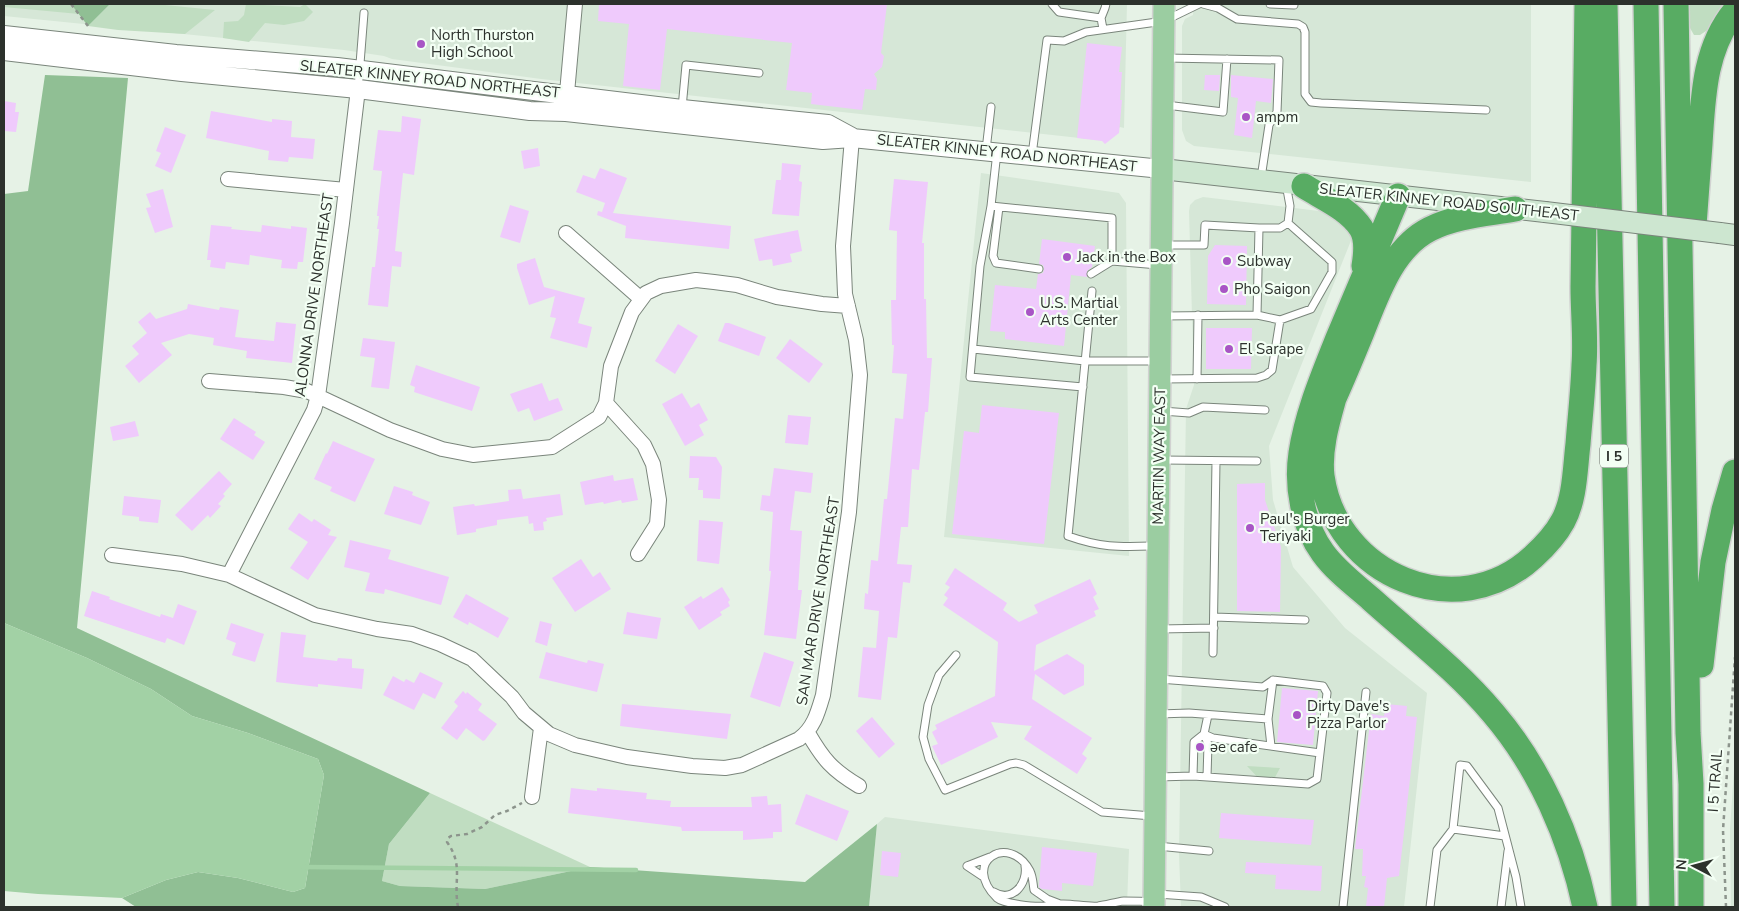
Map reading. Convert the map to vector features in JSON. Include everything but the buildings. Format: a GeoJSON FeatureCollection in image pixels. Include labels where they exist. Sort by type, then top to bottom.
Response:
{"type":"FeatureCollection","features":[{"type":"Feature","properties":{"kind":"highway"},"geometry":{"type":"LineString","coordinates":[[1515,209],[1482,214],[1430,229],[1415,238],[1407,246],[1382,283],[1334,398],[1322,454],[1322,474],[1326,495],[1333,514],[1350,540],[1371,561],[1384,570],[1413,583],[1447,590],[1466,590],[1497,580],[1527,562],[1540,551],[1563,522],[1569,503],[1576,466],[1585,363],[1584,192],[1587,4]]}},
{"type":"Feature","properties":{"kind":"highway","name":"I 5"},"geometry":{"type":"LineString","coordinates":[[1605,4],[1624,907]]}},
{"type":"Feature","properties":{"kind":"highway"},"geometry":{"type":"LineString","coordinates":[[1646,4],[1662,907]]}},
{"type":"Feature","properties":{"kind":"highway"},"geometry":{"type":"LineString","coordinates":[[1676,4],[1688,734],[1691,784],[1691,907]]}},
{"type":"Feature","properties":{"kind":"highway"},"geometry":{"type":"LineString","coordinates":[[1683,377],[1704,94],[1711,57],[1719,37],[1735,11]]}},
{"type":"Feature","properties":{"kind":"highway"},"geometry":{"type":"LineString","coordinates":[[1295,185],[1342,210],[1362,229],[1366,247],[1363,276]]}},
{"type":"Feature","properties":{"kind":"highway"},"geometry":{"type":"LineString","coordinates":[[1398,196],[1363,276],[1322,378],[1309,416],[1301,455],[1301,493],[1308,524],[1323,553],[1336,567],[1440,659],[1477,696],[1507,730],[1532,770],[1556,817],[1579,878],[1585,907]]}},
{"type":"Feature","properties":{"kind":"highway"},"geometry":{"type":"LineString","coordinates":[[1691,784],[1703,640],[1713,562],[1724,510],[1735,472]]}},
{"type":"Feature","properties":{"kind":"main road","name":"MARTIN WAY EAST"},"geometry":{"type":"LineString","coordinates":[[1154,901],[1164,13]]}},
{"type":"Feature","properties":{"kind":"main road","name":"SLEATER KINNEY ROAD SOUTHEAST"},"geometry":{"type":"LineString","coordinates":[[1162,170],[1728,234]]}},
{"type":"Feature","properties":{"kind":"street"},"geometry":{"type":"LineString","coordinates":[[566,112],[575,4]]}},
{"type":"Feature","properties":{"kind":"street","name":"SLEATER KINNEY ROAD NORTHEAST"},"geometry":{"type":"LineString","coordinates":[[4,35],[176,54],[360,70],[567,94],[681,117],[823,140],[852,138],[1032,155],[1162,170]]}},
{"type":"Feature","properties":{"kind":"street","name":"SLEATER KINNEY ROAD NORTHEAST"},"geometry":{"type":"LineString","coordinates":[[4,51],[182,72],[358,89],[530,111],[681,117]]}},
{"type":"Feature","properties":{"kind":"street","name":"ALONNA DRIVE NORTHEAST"},"geometry":{"type":"LineString","coordinates":[[229,575],[314,410],[318,396],[358,89]]}},
{"type":"Feature","properties":{"kind":"street","name":"SAN MAR DRIVE NORTHEAST"},"geometry":{"type":"LineString","coordinates":[[808,733],[818,714],[823,695],[849,512],[860,375],[856,340],[845,294],[843,246],[852,138]]}},
{"type":"Feature","properties":{"kind":"street"},"geometry":{"type":"LineString","coordinates":[[228,179],[346,190]]}},
{"type":"Feature","properties":{"kind":"street"},"geometry":{"type":"LineString","coordinates":[[566,233],[641,299]]}},
{"type":"Feature","properties":{"kind":"street"},"geometry":{"type":"LineString","coordinates":[[209,382],[284,387],[307,391],[390,430],[442,448],[473,455],[552,446],[599,417],[606,403],[611,366],[632,312],[646,293],[660,286],[696,280],[737,285],[777,297],[848,306]]}},
{"type":"Feature","properties":{"kind":"street"},"geometry":{"type":"LineString","coordinates":[[606,403],[644,445],[653,464],[659,500],[657,524],[638,554]]}},
{"type":"Feature","properties":{"kind":"street"},"geometry":{"type":"LineString","coordinates":[[112,555],[182,564],[229,575],[315,615],[377,629],[412,634],[472,659],[495,679],[541,728],[549,734],[574,745],[627,757],[692,766],[725,768],[742,765],[763,757],[800,739],[808,733],[825,761],[844,777],[859,786]]}},
{"type":"Feature","properties":{"kind":"street"},"geometry":{"type":"LineString","coordinates":[[532,797],[541,728]]}},
{"type":"Feature","properties":{"kind":"lane"},"geometry":{"type":"LineString","coordinates":[[1052,4],[1059,12],[1101,18]]}},
{"type":"Feature","properties":{"kind":"lane"},"geometry":{"type":"LineString","coordinates":[[1103,29],[1101,18],[1106,4]]}},
{"type":"Feature","properties":{"kind":"lane"},"geometry":{"type":"LineString","coordinates":[[1032,155],[1047,40],[1064,41],[1086,32],[1199,4]]}},
{"type":"Feature","properties":{"kind":"lane"},"geometry":{"type":"LineString","coordinates":[[1203,4],[1218,8],[1237,19],[1298,24],[1303,27],[1306,32],[1305,94],[1311,102],[1486,110]]}},
{"type":"Feature","properties":{"kind":"lane"},"geometry":{"type":"LineString","coordinates":[[1270,4],[1294,5]]}},
{"type":"Feature","properties":{"kind":"lane"},"geometry":{"type":"LineString","coordinates":[[358,89],[364,13]]}},
{"type":"Feature","properties":{"kind":"lane"},"geometry":{"type":"LineString","coordinates":[[1163,58],[1279,60],[1277,112],[1269,125],[1260,181]]}},
{"type":"Feature","properties":{"kind":"lane"},"geometry":{"type":"LineString","coordinates":[[1163,104],[1223,112],[1227,60]]}},
{"type":"Feature","properties":{"kind":"lane"},"geometry":{"type":"LineString","coordinates":[[681,117],[686,65],[759,73]]}},
{"type":"Feature","properties":{"kind":"lane"},"geometry":{"type":"LineString","coordinates":[[991,107],[991,206],[980,266],[970,377],[1083,387]]}},
{"type":"Feature","properties":{"kind":"lane"},"geometry":{"type":"LineString","coordinates":[[1288,223],[1295,185]]}},
{"type":"Feature","properties":{"kind":"lane"},"geometry":{"type":"LineString","coordinates":[[991,206],[1112,218],[1112,262]]}},
{"type":"Feature","properties":{"kind":"lane"},"geometry":{"type":"LineString","coordinates":[[999,207],[993,256],[996,263],[1038,269]]}},
{"type":"Feature","properties":{"kind":"lane"},"geometry":{"type":"LineString","coordinates":[[1091,274],[1112,262],[1161,255],[1204,245],[1205,225],[1280,228],[1288,223]]}},
{"type":"Feature","properties":{"kind":"lane"},"geometry":{"type":"LineString","coordinates":[[1160,316],[1257,315],[1280,320],[1311,309],[1332,272],[1332,262],[1288,223]]}},
{"type":"Feature","properties":{"kind":"lane"},"geometry":{"type":"LineString","coordinates":[[1257,315],[1259,228]]}},
{"type":"Feature","properties":{"kind":"lane"},"geometry":{"type":"LineString","coordinates":[[1092,291],[1068,536],[1091,544],[1105,546],[1158,546]]}},
{"type":"Feature","properties":{"kind":"lane"},"geometry":{"type":"LineString","coordinates":[[1197,379],[1198,315]]}},
{"type":"Feature","properties":{"kind":"lane"},"geometry":{"type":"LineString","coordinates":[[973,349],[1160,370],[1197,379],[1257,378],[1266,375],[1272,370],[1280,320]]}},
{"type":"Feature","properties":{"kind":"lane"},"geometry":{"type":"LineString","coordinates":[[1159,411],[1189,413],[1203,407],[1265,410]]}},
{"type":"Feature","properties":{"kind":"lane"},"geometry":{"type":"LineString","coordinates":[[1159,460],[1257,461]]}},
{"type":"Feature","properties":{"kind":"lane"},"geometry":{"type":"LineString","coordinates":[[1213,653],[1216,461]]}},
{"type":"Feature","properties":{"kind":"lane"},"geometry":{"type":"LineString","coordinates":[[1214,617],[1305,620]]}},
{"type":"Feature","properties":{"kind":"lane"},"geometry":{"type":"LineString","coordinates":[[1157,629],[1214,628]]}},
{"type":"Feature","properties":{"kind":"lane"},"geometry":{"type":"LineString","coordinates":[[956,655],[940,674],[928,705],[923,736],[929,759],[945,790],[1016,763],[1024,765],[1102,812],[1154,816]]}},
{"type":"Feature","properties":{"kind":"lane"},"geometry":{"type":"LineString","coordinates":[[1155,777],[1193,776],[1308,784],[1317,779],[1327,693],[1323,686],[1273,680],[1263,687],[1157,679]]}},
{"type":"Feature","properties":{"kind":"lane"},"geometry":{"type":"LineString","coordinates":[[1271,746],[1268,719],[1273,680]]}},
{"type":"Feature","properties":{"kind":"lane"},"geometry":{"type":"LineString","coordinates":[[1343,907],[1366,692]]}},
{"type":"Feature","properties":{"kind":"lane"},"geometry":{"type":"LineString","coordinates":[[1156,714],[1189,713],[1268,719]]}},
{"type":"Feature","properties":{"kind":"lane"},"geometry":{"type":"LineString","coordinates":[[1207,777],[1208,744],[1204,734],[1208,715]]}},
{"type":"Feature","properties":{"kind":"lane"},"geometry":{"type":"LineString","coordinates":[[1204,734],[1213,738],[1320,753]]}},
{"type":"Feature","properties":{"kind":"lane"},"geometry":{"type":"LineString","coordinates":[[1193,776],[1194,742],[1204,734]]}},
{"type":"Feature","properties":{"kind":"lane"},"geometry":{"type":"LineString","coordinates":[[1430,907],[1437,850],[1453,829],[1460,766],[1467,766],[1498,808],[1516,876],[1521,907]]}},
{"type":"Feature","properties":{"kind":"lane"},"geometry":{"type":"LineString","coordinates":[[1453,829],[1505,836]]}},
{"type":"Feature","properties":{"kind":"lane"},"geometry":{"type":"LineString","coordinates":[[1154,846],[1209,851]]}},
{"type":"Feature","properties":{"kind":"lane"},"geometry":{"type":"LineString","coordinates":[[1501,907],[1508,847]]}},
{"type":"Feature","properties":{"kind":"lane"},"geometry":{"type":"LineString","coordinates":[[982,876],[967,866],[1006,852],[1011,853],[1029,870],[1034,890],[1060,904]]}},
{"type":"Feature","properties":{"kind":"lane"},"geometry":{"type":"LineString","coordinates":[[993,856],[987,861],[982,876],[998,900],[1006,902],[1043,906],[1060,904],[1097,906],[1125,901],[1154,901],[1202,897],[1225,907]]}},
{"type":"Feature","properties":{"kind":"lane"},"geometry":{"type":"LineString","coordinates":[[990,890],[998,895],[1015,892],[1024,882],[1026,872],[1024,864]]}},
{"type":"Feature","properties":{"kind":"path"},"geometry":{"type":"LineString","coordinates":[[71,4],[88,26]]}},
{"type":"Feature","properties":{"kind":"path","name":"I 5 TRAIL"},"geometry":{"type":"LineString","coordinates":[[1726,907],[1723,830],[1735,657]]}},
{"type":"Feature","properties":{"kind":"path"},"geometry":{"type":"LineString","coordinates":[[458,907],[456,886],[458,865],[453,850],[447,842],[448,838],[467,834],[482,827],[495,815],[508,811],[532,797]]}},
{"type":"Feature","properties":{"kind":"shaded area"},"geometry":{"type":"Polygon","coordinates":[[[4,4],[1127,4],[1124,128],[1120,127],[1107,141],[541,79],[392,59],[344,50],[4,16],[4,4]]]}},
{"type":"Feature","properties":{"kind":"shaded area"},"geometry":{"type":"Polygon","coordinates":[[[4,4],[72,4],[79,14],[4,7],[4,4]]]}},
{"type":"Feature","properties":{"kind":"shaded area"},"geometry":{"type":"Polygon","coordinates":[[[71,4],[110,4],[88,26],[71,4]]]}},
{"type":"Feature","properties":{"kind":"shaded area"},"geometry":{"type":"Polygon","coordinates":[[[110,4],[155,4],[215,10],[185,34],[118,30],[88,26],[110,4]]]}},
{"type":"Feature","properties":{"kind":"shaded area"},"geometry":{"type":"Polygon","coordinates":[[[246,4],[300,7],[305,4],[313,12],[304,21],[284,25],[265,23],[249,42],[223,38],[224,22],[238,21],[244,15],[246,4]]]}},
{"type":"Feature","properties":{"kind":"shaded area"},"geometry":{"type":"Polygon","coordinates":[[[1194,4],[1531,4],[1531,182],[1194,146],[1186,141],[1182,130],[1182,26],[1185,19],[1193,15],[1194,4]]]}},
{"type":"Feature","properties":{"kind":"shaded area"},"geometry":{"type":"Polygon","coordinates":[[[1689,4],[1725,4],[1709,29],[1700,35],[1694,35],[1690,28],[1689,4]]]}},
{"type":"Feature","properties":{"kind":"shaded area"},"geometry":{"type":"Polygon","coordinates":[[[45,75],[128,78],[77,628],[430,793],[389,844],[382,881],[400,886],[485,889],[590,867],[805,882],[877,824],[869,907],[136,907],[122,898],[166,880],[198,872],[238,878],[293,892],[305,888],[324,775],[318,759],[248,733],[192,716],[151,689],[87,658],[4,623],[4,194],[28,191],[45,75]]]}},
{"type":"Feature","properties":{"kind":"shaded area"},"geometry":{"type":"Polygon","coordinates":[[[981,173],[1119,193],[1126,203],[1129,556],[944,537],[981,173]]]}},
{"type":"Feature","properties":{"kind":"shaded area"},"geometry":{"type":"Polygon","coordinates":[[[1203,197],[1327,212],[1354,233],[1269,446],[1273,500],[1293,567],[1345,628],[1427,693],[1404,907],[1181,907],[1179,854],[1186,409],[1194,385],[1189,211],[1190,205],[1195,200],[1203,197]]]}},
{"type":"Feature","properties":{"kind":"shaded area"},"geometry":{"type":"Polygon","coordinates":[[[4,623],[87,658],[151,689],[192,716],[248,733],[318,759],[324,775],[305,888],[293,892],[238,878],[198,872],[166,880],[122,898],[4,891],[4,623]]]}},
{"type":"Feature","properties":{"kind":"shaded area"},"geometry":{"type":"Polygon","coordinates":[[[1735,755],[1735,907],[1731,907],[1730,829],[1735,755]]]}},
{"type":"Feature","properties":{"kind":"shaded area"},"geometry":{"type":"Polygon","coordinates":[[[1247,766],[1280,768],[1272,783],[1262,782],[1247,766]]]}},
{"type":"Feature","properties":{"kind":"shaded area"},"geometry":{"type":"Polygon","coordinates":[[[430,793],[590,867],[485,889],[400,886],[382,881],[389,844],[430,793]]]}},
{"type":"Feature","properties":{"kind":"shaded area"},"geometry":{"type":"Polygon","coordinates":[[[885,817],[1129,849],[1127,907],[869,907],[877,824],[885,817]]]}},
{"type":"Feature","properties":{"kind":"waterway"},"geometry":{"type":"LineString","coordinates":[[303,867],[636,870]]}},
{"type":"Feature","properties":{"kind":"place","name":"North Thurston High School"},"geometry":{"type":"Point","coordinates":[421,44]}},
{"type":"Feature","properties":{"kind":"place","name":"ampm"},"geometry":{"type":"Point","coordinates":[1246,117]}},
{"type":"Feature","properties":{"kind":"place","name":"Jack in the Box"},"geometry":{"type":"Point","coordinates":[1067,257]}},
{"type":"Feature","properties":{"kind":"place","name":"Subway"},"geometry":{"type":"Point","coordinates":[1227,261]}},
{"type":"Feature","properties":{"kind":"place","name":"Pho Saigon"},"geometry":{"type":"Point","coordinates":[1224,289]}},
{"type":"Feature","properties":{"kind":"place","name":"U.S. Martial Arts Center"},"geometry":{"type":"Point","coordinates":[1030,312]}},
{"type":"Feature","properties":{"kind":"place","name":"El Sarape"},"geometry":{"type":"Point","coordinates":[1229,349]}},
{"type":"Feature","properties":{"kind":"place","name":"Paul's Burger Teriyaki"},"geometry":{"type":"Point","coordinates":[1250,528]}},
{"type":"Feature","properties":{"kind":"place","name":"Dirty Dave's Pizza Parlor"},"geometry":{"type":"Point","coordinates":[1297,715]}},
{"type":"Feature","properties":{"kind":"place","name":"əe cafe"},"geometry":{"type":"Point","coordinates":[1200,747]}}]}
